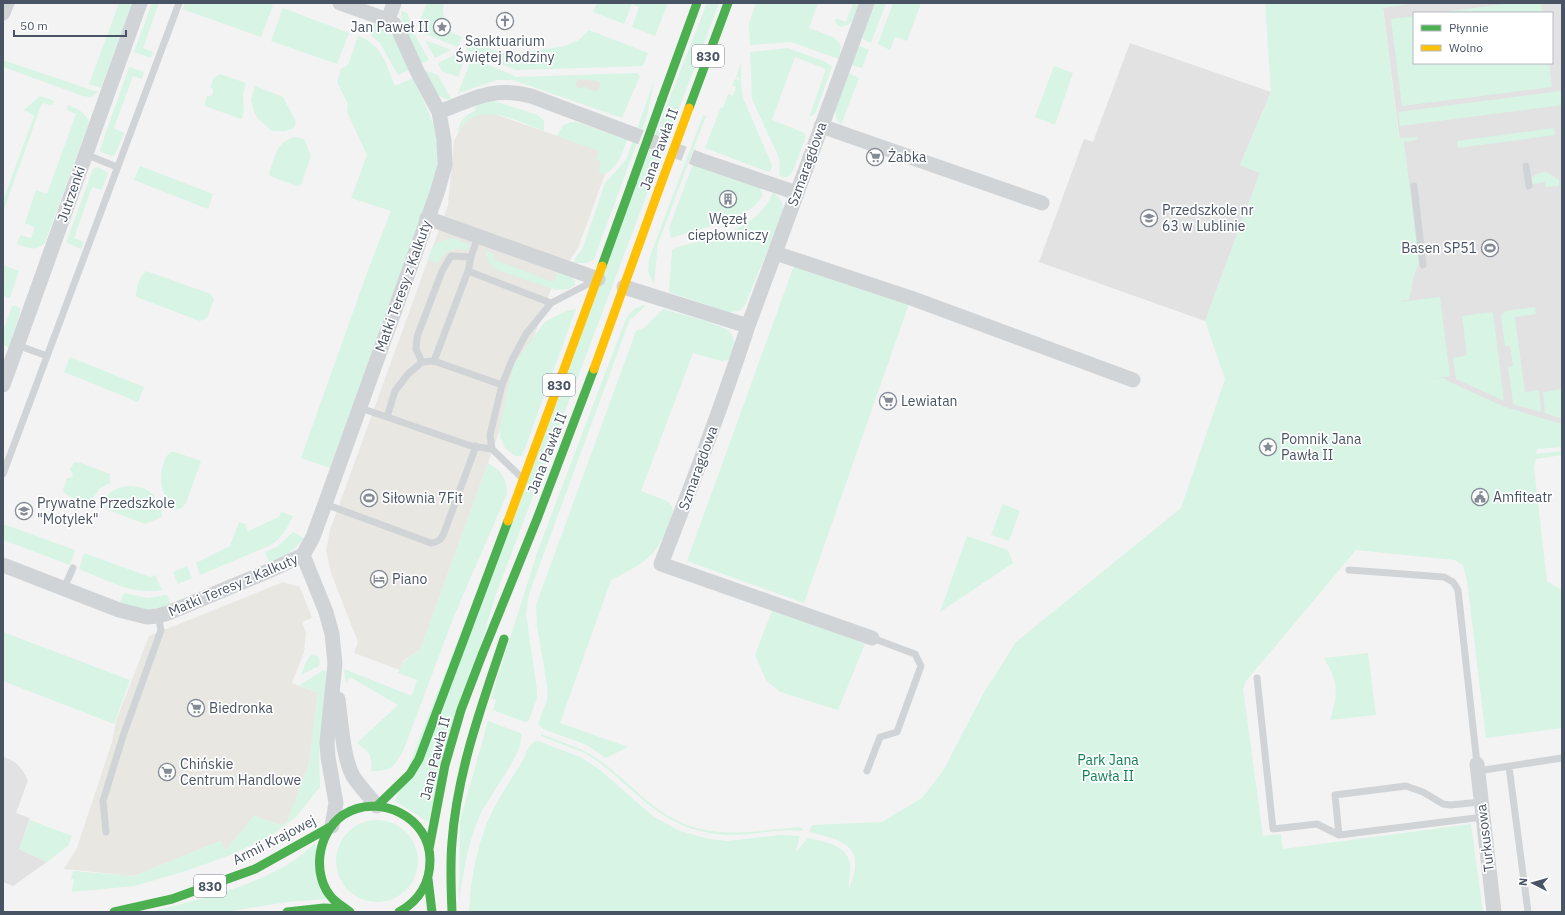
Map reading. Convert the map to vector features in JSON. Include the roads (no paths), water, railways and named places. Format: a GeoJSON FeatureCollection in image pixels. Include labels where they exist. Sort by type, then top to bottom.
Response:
{"type":"FeatureCollection","features":[{"type":"Feature","properties":{"kind":"main road","name":"Jana Pawła II"},"geometry":{"type":"LineString","coordinates":[[377,806],[410,774],[419,759],[598,279],[697,3]]}},
{"type":"Feature","properties":{"kind":"main road","name":"Jana Pawła II"},"geometry":{"type":"LineString","coordinates":[[429,849],[443,771],[452,738],[624,287],[728,3]]}},
{"type":"Feature","properties":{"kind":"main road"},"geometry":{"type":"LineString","coordinates":[[520,588],[536,520]]}},
{"type":"Feature","properties":{"kind":"main road"},"geometry":{"type":"LineString","coordinates":[[452,912],[450,898],[451,853],[455,808],[476,724],[506,633]]}},
{"type":"Feature","properties":{"kind":"main road","name":"830"},"geometry":{"type":"LineString","coordinates":[[347,910],[332,898],[324,885],[319,870],[319,854],[321,846],[327,832],[349,812],[363,807],[377,806],[395,810],[410,819],[422,832],[429,849],[430,864],[428,879],[419,896],[399,912]]}},
{"type":"Feature","properties":{"kind":"main road","name":"Armii Krajowej"},"geometry":{"type":"LineString","coordinates":[[114,912],[172,899],[255,869],[332,826]]}},
{"type":"Feature","properties":{"kind":"main road"},"geometry":{"type":"LineString","coordinates":[[428,879],[432,912]]}},
{"type":"Feature","properties":{"kind":"main road","name":"830"},"geometry":{"type":"LineString","coordinates":[[287,912],[324,908],[347,910]]}},
{"type":"Feature","properties":{"kind":"street"},"geometry":{"type":"LineString","coordinates":[[3,12],[7,3]]}},
{"type":"Feature","properties":{"kind":"street","name":"Jutrzenki"},"geometry":{"type":"LineString","coordinates":[[3,385],[140,3]]}},
{"type":"Feature","properties":{"kind":"street","name":"Matki Teresy z Kalkuty"},"geometry":{"type":"LineString","coordinates":[[3,565],[119,610],[147,617],[158,616],[271,570],[303,555],[313,537],[360,408],[428,218],[445,165],[444,140],[439,112],[417,71],[399,31],[394,24],[388,20],[340,3]]}},
{"type":"Feature","properties":{"kind":"street"},"geometry":{"type":"LineString","coordinates":[[388,20],[394,3]]}},
{"type":"Feature","properties":{"kind":"street","name":"Szmaragdowa"},"geometry":{"type":"LineString","coordinates":[[867,3],[748,326],[717,415],[661,564],[872,638]]}},
{"type":"Feature","properties":{"kind":"street"},"geometry":{"type":"LineString","coordinates":[[439,112],[489,94],[518,92],[627,132]]}},
{"type":"Feature","properties":{"kind":"street"},"geometry":{"type":"LineString","coordinates":[[821,126],[1042,203]]}},
{"type":"Feature","properties":{"kind":"street"},"geometry":{"type":"LineString","coordinates":[[700,160],[797,193]]}},
{"type":"Feature","properties":{"kind":"street"},"geometry":{"type":"LineString","coordinates":[[428,218],[598,279]]}},
{"type":"Feature","properties":{"kind":"street"},"geometry":{"type":"LineString","coordinates":[[775,253],[911,298],[1133,380]]}},
{"type":"Feature","properties":{"kind":"street"},"geometry":{"type":"LineString","coordinates":[[624,287],[748,326]]}},
{"type":"Feature","properties":{"kind":"street","name":"Matki Teresy z Kalkuty"},"geometry":{"type":"LineString","coordinates":[[303,555],[326,612],[332,634],[335,664],[327,742],[328,757],[336,802],[332,826]]}},
{"type":"Feature","properties":{"kind":"street","name":"Matki Teresy z Kalkuty"},"geometry":{"type":"LineString","coordinates":[[334,677],[349,764],[353,776],[377,806]]}},
{"type":"Feature","properties":{"kind":"street","name":"Turkusowa"},"geometry":{"type":"LineString","coordinates":[[1477,768],[1494,912]]}},
{"type":"Feature","properties":{"kind":"lane"},"geometry":{"type":"LineString","coordinates":[[3,474],[179,3]]}},
{"type":"Feature","properties":{"kind":"lane"},"geometry":{"type":"LineString","coordinates":[[85,154],[118,167]]}},
{"type":"Feature","properties":{"kind":"lane"},"geometry":{"type":"LineString","coordinates":[[1526,166],[1528,186]]}},
{"type":"Feature","properties":{"kind":"lane"},"geometry":{"type":"LineString","coordinates":[[1414,186],[1423,265]]}},
{"type":"Feature","properties":{"kind":"lane"},"geometry":{"type":"LineString","coordinates":[[434,361],[468,271],[478,236]]}},
{"type":"Feature","properties":{"kind":"lane"},"geometry":{"type":"LineString","coordinates":[[422,362],[416,349],[417,337],[442,270],[451,256],[471,257]]}},
{"type":"Feature","properties":{"kind":"lane"},"geometry":{"type":"LineString","coordinates":[[468,271],[550,302]]}},
{"type":"Feature","properties":{"kind":"lane"},"geometry":{"type":"LineString","coordinates":[[492,449],[490,436],[502,385],[512,360],[526,334],[550,302],[598,279]]}},
{"type":"Feature","properties":{"kind":"lane"},"geometry":{"type":"LineString","coordinates":[[17,345],[47,356]]}},
{"type":"Feature","properties":{"kind":"lane"},"geometry":{"type":"LineString","coordinates":[[387,417],[395,391],[408,374],[422,362],[434,361],[502,385]]}},
{"type":"Feature","properties":{"kind":"lane"},"geometry":{"type":"LineString","coordinates":[[360,408],[476,446],[492,449],[524,480]]}},
{"type":"Feature","properties":{"kind":"lane"},"geometry":{"type":"LineString","coordinates":[[325,504],[431,543],[437,542],[441,540],[444,534],[476,446]]}},
{"type":"Feature","properties":{"kind":"lane"},"geometry":{"type":"LineString","coordinates":[[64,588],[73,568]]}},
{"type":"Feature","properties":{"kind":"lane"},"geometry":{"type":"LineString","coordinates":[[1349,570],[1444,577],[1453,582],[1458,590],[1477,768],[1509,767],[1562,758]]}},
{"type":"Feature","properties":{"kind":"lane"},"geometry":{"type":"LineString","coordinates":[[106,832],[103,801],[123,736],[161,630],[158,616]]}},
{"type":"Feature","properties":{"kind":"lane"},"geometry":{"type":"LineString","coordinates":[[867,771],[880,737],[897,732],[921,666],[916,654],[872,638]]}},
{"type":"Feature","properties":{"kind":"lane"},"geometry":{"type":"LineString","coordinates":[[1257,678],[1272,829],[1317,824],[1340,835],[1482,809]]}},
{"type":"Feature","properties":{"kind":"lane"},"geometry":{"type":"LineString","coordinates":[[1509,767],[1528,912]]}},
{"type":"Feature","properties":{"kind":"lane"},"geometry":{"type":"LineString","coordinates":[[1340,835],[1335,795],[1406,786],[1423,792],[1443,804],[1482,809]]}},
{"type":"Feature","properties":{"kind":"tunnel"},"geometry":{"type":"LineString","coordinates":[[627,132],[700,160]]}},
{"type":"Feature","properties":{"kind":"place","name":"Sanktuarium Świętej Rodziny"},"geometry":{"type":"Point","coordinates":[505,21]}},
{"type":"Feature","properties":{"kind":"place","name":"Jan Paweł II"},"geometry":{"type":"Point","coordinates":[442,27]}},
{"type":"Feature","properties":{"kind":"place","name":"Żabka"},"geometry":{"type":"Point","coordinates":[875,157]}},
{"type":"Feature","properties":{"kind":"place","name":"Węzeł ciepłowniczy"},"geometry":{"type":"Point","coordinates":[728,199]}},
{"type":"Feature","properties":{"kind":"place","name":"Przedszkole nr 63 w Lublinie"},"geometry":{"type":"Point","coordinates":[1149,218]}},
{"type":"Feature","properties":{"kind":"place","name":"Basen SP51"},"geometry":{"type":"Point","coordinates":[1490,248]}},
{"type":"Feature","properties":{"kind":"place","name":"Lewiatan"},"geometry":{"type":"Point","coordinates":[888,401]}},
{"type":"Feature","properties":{"kind":"place","name":"Pomnik Jana Pawła II"},"geometry":{"type":"Point","coordinates":[1268,447]}},
{"type":"Feature","properties":{"kind":"place","name":"Amfiteatr"},"geometry":{"type":"Point","coordinates":[1480,497]}},
{"type":"Feature","properties":{"kind":"place","name":"Siłownia 7Fit"},"geometry":{"type":"Point","coordinates":[369,498]}},
{"type":"Feature","properties":{"kind":"place","name":"Prywatne Przedszkole \"Motylek\""},"geometry":{"type":"Point","coordinates":[24,511]}},
{"type":"Feature","properties":{"kind":"place","name":"Piano"},"geometry":{"type":"Point","coordinates":[379,579]}},
{"type":"Feature","properties":{"kind":"place","name":"Biedronka"},"geometry":{"type":"Point","coordinates":[196,708]}},
{"type":"Feature","properties":{"kind":"place","name":"Chińskie Centrum Handlowe"},"geometry":{"type":"Point","coordinates":[167,772]}},
{"type":"Feature","properties":{"kind":"park label","name":"Park Jana Pawła II"},"geometry":{"type":"Point","coordinates":[1108,768]}}]}
